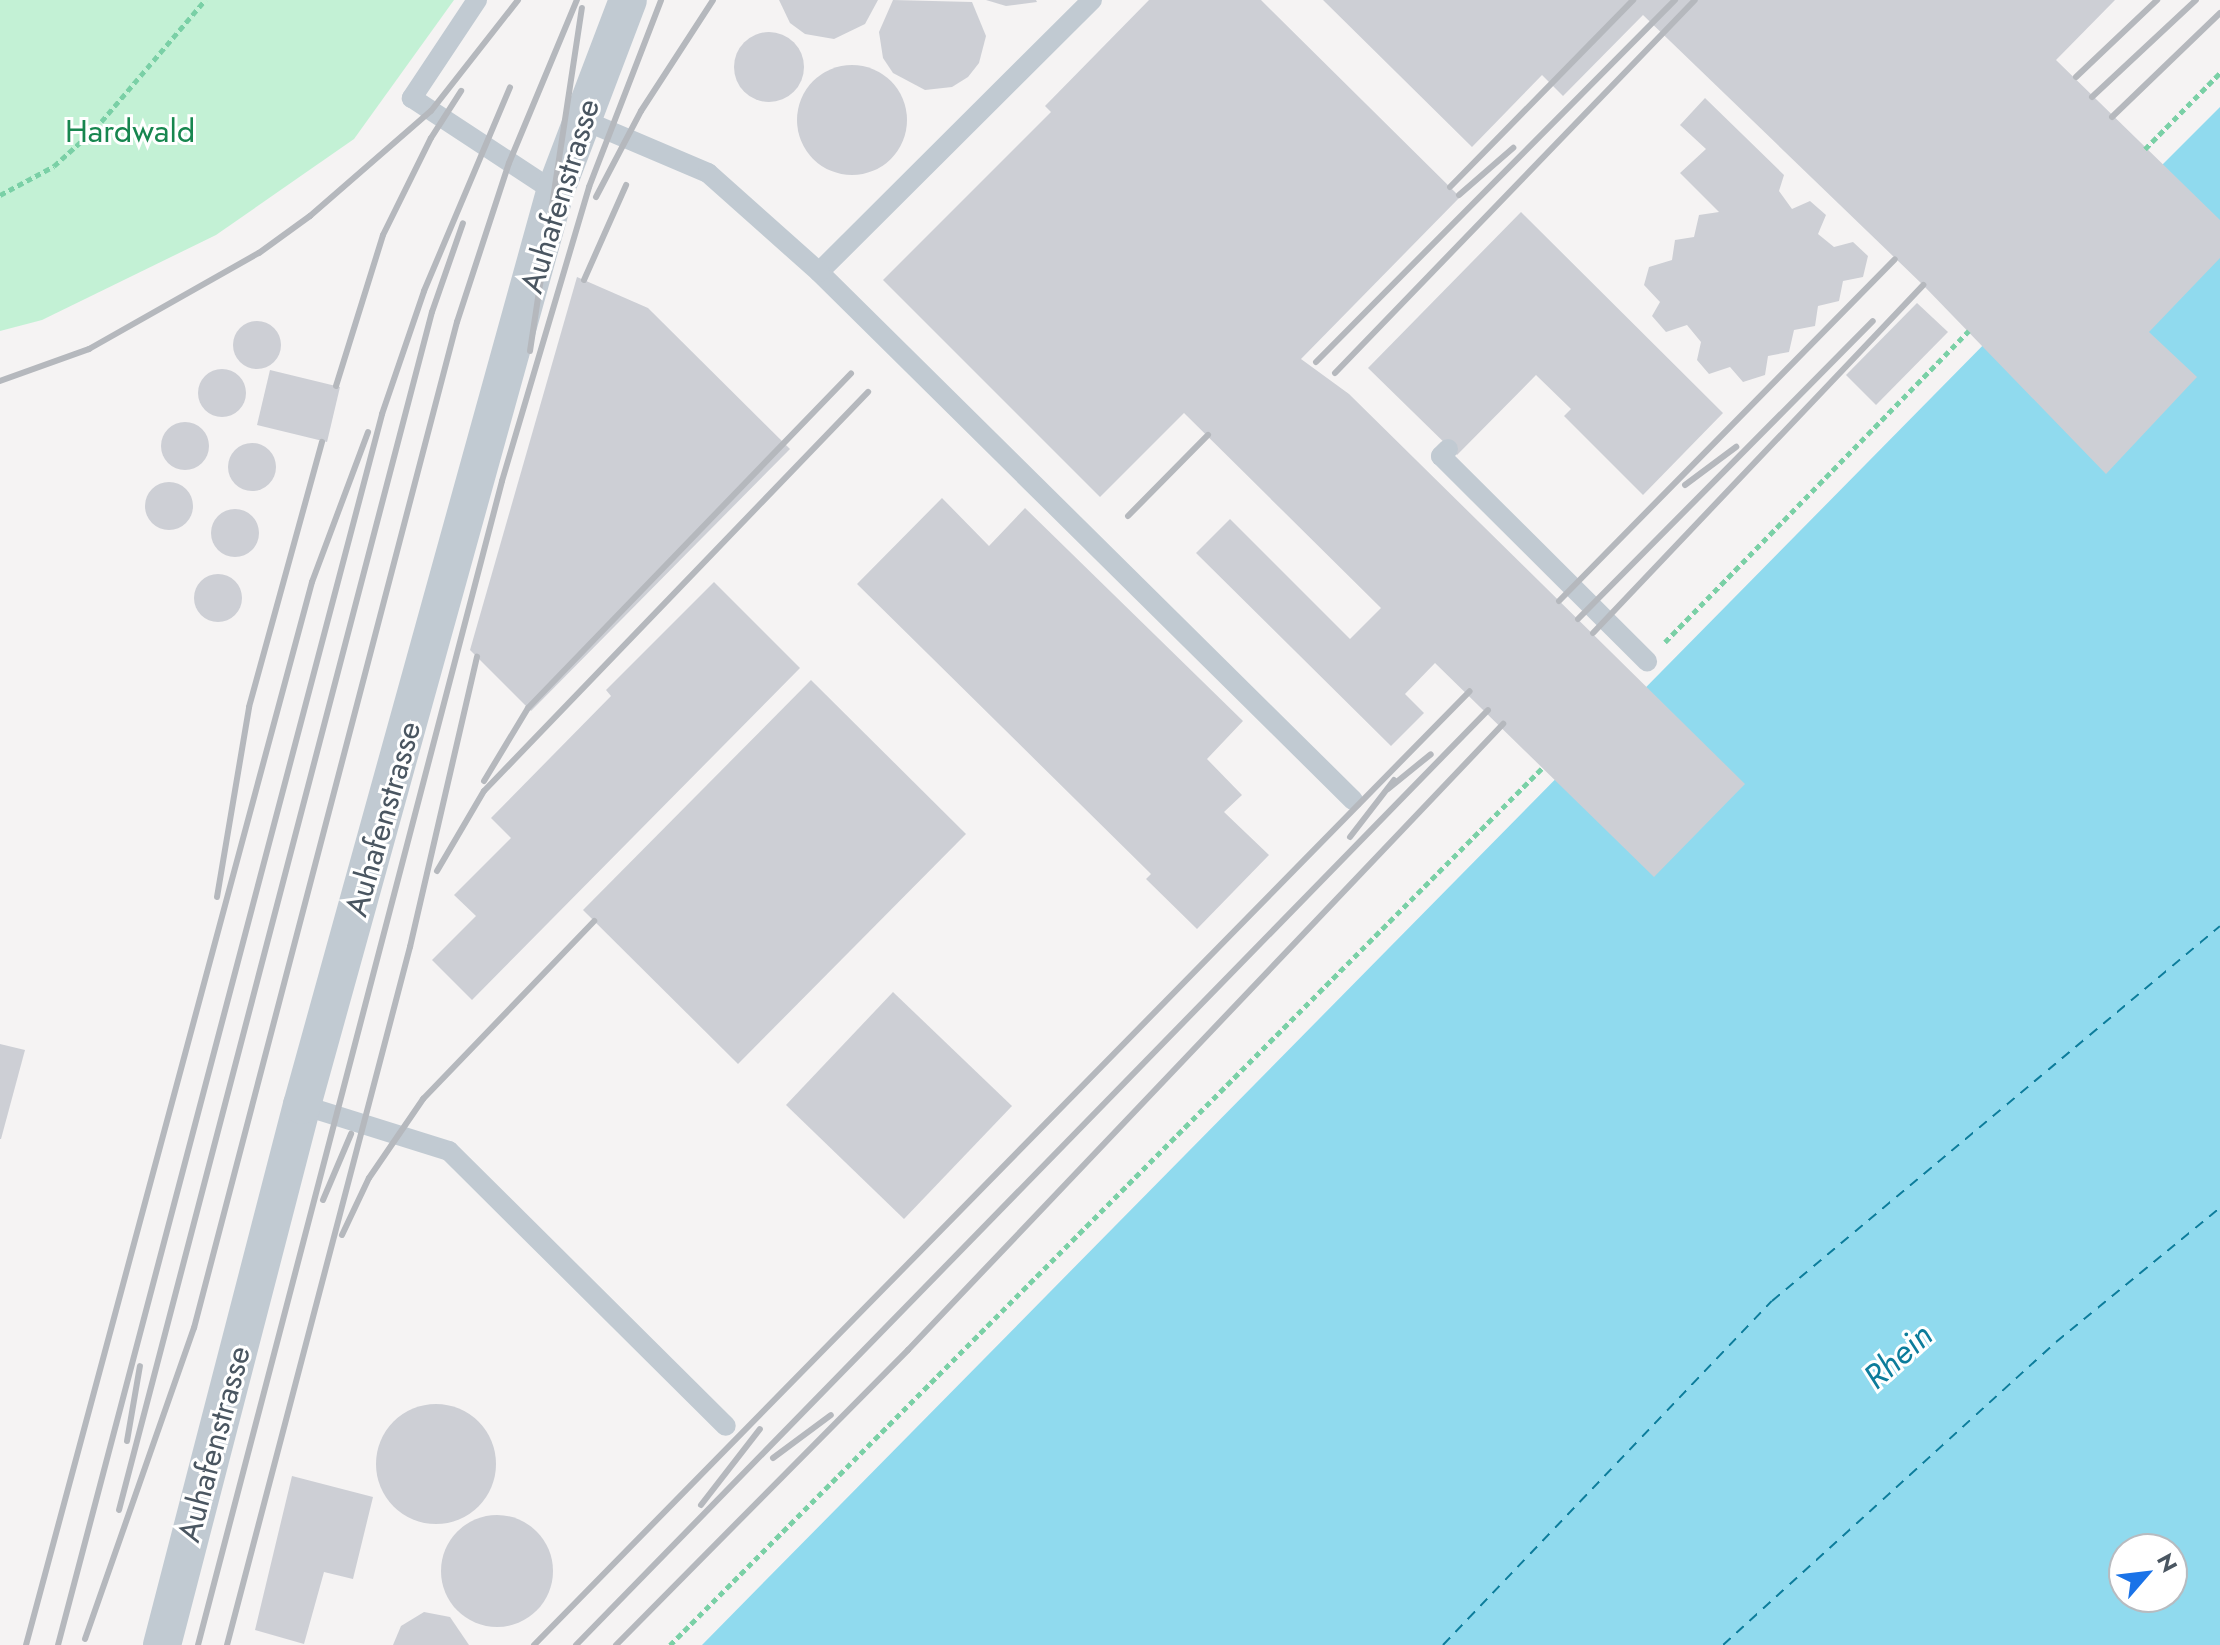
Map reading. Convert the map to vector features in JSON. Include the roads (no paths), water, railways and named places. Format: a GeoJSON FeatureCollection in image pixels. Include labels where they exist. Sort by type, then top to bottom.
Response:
{"type":"FeatureCollection","features":[{"type":"Feature","properties":{"kind":"street","name":"Auhafenstrasse"},"geometry":{"type":"LineString","coordinates":[[162,1645],[302,1105],[555,192],[628,0]]}},
{"type":"Feature","properties":{"kind":"lane"},"geometry":{"type":"LineString","coordinates":[[477,0],[412,98],[555,192]]}},
{"type":"Feature","properties":{"kind":"lane"},"geometry":{"type":"LineString","coordinates":[[819,272],[1092,0]]}},
{"type":"Feature","properties":{"kind":"lane"},"geometry":{"type":"LineString","coordinates":[[581,119],[708,173],[819,272],[1353,800]]}},
{"type":"Feature","properties":{"kind":"lane"},"geometry":{"type":"LineString","coordinates":[[1448,449],[1441,456],[1647,661]]}},
{"type":"Feature","properties":{"kind":"lane"},"geometry":{"type":"LineString","coordinates":[[302,1105],[449,1151],[726,1426]]}},
{"type":"Feature","properties":{"kind":"water","name":"Rhein"},"geometry":{"type":"Polygon","coordinates":[[[2220,107],[2220,1645],[702,1645],[2071,256],[2220,107]]]}},
{"type":"Feature","properties":{"kind":"railway"},"geometry":{"type":"LineString","coordinates":[[0,381],[89,349],[259,253],[310,216],[431,111],[518,0]]}},
{"type":"Feature","properties":{"kind":"railway"},"geometry":{"type":"LineString","coordinates":[[85,1639],[194,1328],[457,322],[509,163],[577,0]]}},
{"type":"Feature","properties":{"kind":"railway"},"geometry":{"type":"LineString","coordinates":[[198,1645],[502,481],[589,187],[661,0]]}},
{"type":"Feature","properties":{"kind":"railway"},"geometry":{"type":"LineString","coordinates":[[596,197],[641,111],[713,0]]}},
{"type":"Feature","properties":{"kind":"railway"},"geometry":{"type":"LineString","coordinates":[[1450,187],[1633,0]]}},
{"type":"Feature","properties":{"kind":"railway"},"geometry":{"type":"LineString","coordinates":[[1316,362],[1675,0]]}},
{"type":"Feature","properties":{"kind":"railway"},"geometry":{"type":"LineString","coordinates":[[1335,373],[1695,0]]}},
{"type":"Feature","properties":{"kind":"railway"},"geometry":{"type":"LineString","coordinates":[[2076,77],[2157,0]]}},
{"type":"Feature","properties":{"kind":"railway"},"geometry":{"type":"LineString","coordinates":[[2092,97],[2196,0]]}},
{"type":"Feature","properties":{"kind":"railway"},"geometry":{"type":"LineString","coordinates":[[530,351],[582,8]]}},
{"type":"Feature","properties":{"kind":"railway"},"geometry":{"type":"LineString","coordinates":[[2112,117],[2220,13]]}},
{"type":"Feature","properties":{"kind":"railway"},"geometry":{"type":"LineString","coordinates":[[58,1645],[382,414],[424,291],[510,87]]}},
{"type":"Feature","properties":{"kind":"railway"},"geometry":{"type":"LineString","coordinates":[[336,386],[383,235],[431,138],[461,91]]}},
{"type":"Feature","properties":{"kind":"railway"},"geometry":{"type":"LineString","coordinates":[[1459,195],[1513,148]]}},
{"type":"Feature","properties":{"kind":"railway"},"geometry":{"type":"LineString","coordinates":[[584,280],[626,185]]}},
{"type":"Feature","properties":{"kind":"railway"},"geometry":{"type":"LineString","coordinates":[[119,1510],[432,312],[463,223]]}},
{"type":"Feature","properties":{"kind":"railway"},"geometry":{"type":"LineString","coordinates":[[1559,601],[1895,259]]}},
{"type":"Feature","properties":{"kind":"railway"},"geometry":{"type":"LineString","coordinates":[[1593,633],[1923,285]]}},
{"type":"Feature","properties":{"kind":"railway"},"geometry":{"type":"LineString","coordinates":[[1578,619],[1873,321]]}},
{"type":"Feature","properties":{"kind":"railway"},"geometry":{"type":"LineString","coordinates":[[484,781],[528,708],[851,374]]}},
{"type":"Feature","properties":{"kind":"railway"},"geometry":{"type":"LineString","coordinates":[[437,871],[484,791],[868,392]]}},
{"type":"Feature","properties":{"kind":"railway"},"geometry":{"type":"LineString","coordinates":[[26,1645],[312,582],[368,432]]}},
{"type":"Feature","properties":{"kind":"railway"},"geometry":{"type":"LineString","coordinates":[[1128,516],[1208,435]]}},
{"type":"Feature","properties":{"kind":"railway"},"geometry":{"type":"LineString","coordinates":[[217,897],[249,707],[322,442]]}},
{"type":"Feature","properties":{"kind":"railway"},"geometry":{"type":"LineString","coordinates":[[1685,485],[1736,447]]}},
{"type":"Feature","properties":{"kind":"railway"},"geometry":{"type":"LineString","coordinates":[[227,1645],[410,947],[477,657]]}},
{"type":"Feature","properties":{"kind":"railway"},"geometry":{"type":"LineString","coordinates":[[534,1645],[1470,691]]}},
{"type":"Feature","properties":{"kind":"railway"},"geometry":{"type":"LineString","coordinates":[[576,1645],[1488,710]]}},
{"type":"Feature","properties":{"kind":"railway"},"geometry":{"type":"LineString","coordinates":[[616,1645],[908,1350],[1503,724]]}},
{"type":"Feature","properties":{"kind":"railway"},"geometry":{"type":"LineString","coordinates":[[1388,789],[1431,754]]}},
{"type":"Feature","properties":{"kind":"railway"},"geometry":{"type":"LineString","coordinates":[[1350,837],[1394,780]]}},
{"type":"Feature","properties":{"kind":"railway"},"geometry":{"type":"LineString","coordinates":[[342,1235],[369,1178],[423,1099],[594,921]]}},
{"type":"Feature","properties":{"kind":"railway"},"geometry":{"type":"LineString","coordinates":[[323,1200],[351,1134]]}},
{"type":"Feature","properties":{"kind":"railway"},"geometry":{"type":"LineString","coordinates":[[127,1441],[140,1366]]}},
{"type":"Feature","properties":{"kind":"railway"},"geometry":{"type":"LineString","coordinates":[[773,1458],[831,1415]]}},
{"type":"Feature","properties":{"kind":"railway"},"geometry":{"type":"LineString","coordinates":[[701,1505],[760,1429]]}},
{"type":"Feature","properties":{"kind":"park label","name":"Hardwald"},"geometry":{"type":"Point","coordinates":[130,131]}}]}
